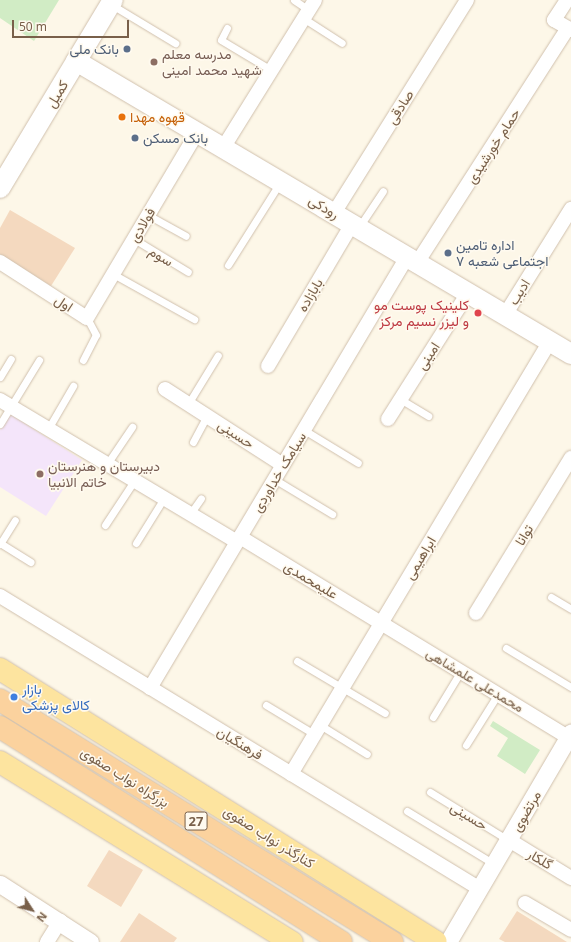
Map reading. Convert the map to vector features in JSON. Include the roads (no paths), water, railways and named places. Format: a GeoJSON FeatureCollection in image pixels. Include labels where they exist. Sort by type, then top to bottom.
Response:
{"type":"FeatureCollection","features":[{"type":"Feature","properties":{"kind":"highway","name":"بزرگراه نواب صفوی"},"geometry":{"type":"LineString","coordinates":[[0,700],[392,942]]}},
{"type":"Feature","properties":{"kind":"highway","name":"بزرگراه نواب صفوی"},"geometry":{"type":"LineString","coordinates":[[0,727],[341,942]]}},
{"type":"Feature","properties":{"kind":"main road","name":"کمیل"},"geometry":{"type":"LineString","coordinates":[[0,188],[111,2]]}},
{"type":"Feature","properties":{"kind":"main road","name":"رودکی"},"geometry":{"type":"LineString","coordinates":[[76,61],[571,354]]}},
{"type":"Feature","properties":{"kind":"main road","name":"کنارگذر نواب صفوی"},"geometry":{"type":"LineString","coordinates":[[0,669],[436,942]]}},
{"type":"Feature","properties":{"kind":"main road"},"geometry":{"type":"LineString","coordinates":[[0,762],[292,942]]}},
{"type":"Feature","properties":{"kind":"street","name":"صادقی"},"geometry":{"type":"LineString","coordinates":[[334,213],[467,0]]}},
{"type":"Feature","properties":{"kind":"street"},"geometry":{"type":"LineString","coordinates":[[566,0],[554,20],[570,29]]}},
{"type":"Feature","properties":{"kind":"street"},"geometry":{"type":"LineString","coordinates":[[223,148],[309,9]]}},
{"type":"Feature","properties":{"kind":"street","name":"حمام خورشیدی"},"geometry":{"type":"LineString","coordinates":[[412,260],[570,29]]}},
{"type":"Feature","properties":{"kind":"street","name":"فولادی"},"geometry":{"type":"LineString","coordinates":[[87,318],[197,133]]}},
{"type":"Feature","properties":{"kind":"street","name":"ادیب"},"geometry":{"type":"LineString","coordinates":[[505,315],[571,209]]}},
{"type":"Feature","properties":{"kind":"street","name":"بابازاده"},"geometry":{"type":"LineString","coordinates":[[268,366],[355,226]]}},
{"type":"Feature","properties":{"kind":"street","name":"سیامک خداوردی"},"geometry":{"type":"LineString","coordinates":[[150,688],[274,479],[412,260]]}},
{"type":"Feature","properties":{"kind":"street","name":"اول"},"geometry":{"type":"LineString","coordinates":[[0,262],[87,318]]}},
{"type":"Feature","properties":{"kind":"street","name":"امینی"},"geometry":{"type":"LineString","coordinates":[[388,419],[468,293]]}},
{"type":"Feature","properties":{"kind":"street","name":"ابراهیمی"},"geometry":{"type":"LineString","coordinates":[[290,774],[550,341]]}},
{"type":"Feature","properties":{"kind":"street","name":"حسینی"},"geometry":{"type":"LineString","coordinates":[[165,389],[283,465]]}},
{"type":"Feature","properties":{"kind":"street","name":"علیمحمدی"},"geometry":{"type":"LineString","coordinates":[[6,404],[190,514],[239,539],[381,623]]}},
{"type":"Feature","properties":{"kind":"street","name":"توانا"},"geometry":{"type":"LineString","coordinates":[[476,613],[571,458]]}},
{"type":"Feature","properties":{"kind":"street","name":"فرهنگیان"},"geometry":{"type":"LineString","coordinates":[[0,596],[480,889]]}},
{"type":"Feature","properties":{"kind":"street","name":"محمدعلی علمشاهی"},"geometry":{"type":"LineString","coordinates":[[381,623],[498,694],[570,735]]}},
{"type":"Feature","properties":{"kind":"street","name":"مرتضوی"},"geometry":{"type":"LineString","coordinates":[[448,942],[570,735]]}},
{"type":"Feature","properties":{"kind":"street","name":"گلکار"},"geometry":{"type":"LineString","coordinates":[[509,840],[571,878]]}},
{"type":"Feature","properties":{"kind":"street"},"geometry":{"type":"LineString","coordinates":[[2,890],[60,922],[90,942]]}},
{"type":"Feature","properties":{"kind":"street"},"geometry":{"type":"LineString","coordinates":[[525,903],[570,928]]}},
{"type":"Feature","properties":{"kind":"street"},"geometry":{"type":"LineString","coordinates":[[47,942],[60,922]]}},
{"type":"Feature","properties":{"kind":"lane"},"geometry":{"type":"LineString","coordinates":[[294,0],[309,9],[342,43]]}},
{"type":"Feature","properties":{"kind":"lane"},"geometry":{"type":"LineString","coordinates":[[111,2],[175,43]]}},
{"type":"Feature","properties":{"kind":"lane"},"geometry":{"type":"LineString","coordinates":[[227,28],[221,40],[272,70]]}},
{"type":"Feature","properties":{"kind":"lane"},"geometry":{"type":"LineString","coordinates":[[228,265],[280,182]]}},
{"type":"Feature","properties":{"kind":"lane"},"geometry":{"type":"LineString","coordinates":[[355,226],[383,191]]}},
{"type":"Feature","properties":{"kind":"lane"},"geometry":{"type":"LineString","coordinates":[[148,215],[186,236]]}},
{"type":"Feature","properties":{"kind":"lane","name":"سوم"},"geometry":{"type":"LineString","coordinates":[[134,239],[188,272]]}},
{"type":"Feature","properties":{"kind":"lane"},"geometry":{"type":"LineString","coordinates":[[113,274],[194,319]]}},
{"type":"Feature","properties":{"kind":"lane","name":"اول"},"geometry":{"type":"LineString","coordinates":[[83,360],[96,335],[87,318]]}},
{"type":"Feature","properties":{"kind":"lane"},"geometry":{"type":"LineString","coordinates":[[188,404],[218,355]]}},
{"type":"Feature","properties":{"kind":"lane"},"geometry":{"type":"LineString","coordinates":[[0,377],[11,360]]}},
{"type":"Feature","properties":{"kind":"lane"},"geometry":{"type":"LineString","coordinates":[[0,424],[6,404],[39,360]]}},
{"type":"Feature","properties":{"kind":"lane"},"geometry":{"type":"LineString","coordinates":[[48,429],[74,386]]}},
{"type":"Feature","properties":{"kind":"lane"},"geometry":{"type":"LineString","coordinates":[[400,399],[428,416]]}},
{"type":"Feature","properties":{"kind":"lane"},"geometry":{"type":"LineString","coordinates":[[192,442],[207,416]]}},
{"type":"Feature","properties":{"kind":"lane"},"geometry":{"type":"LineString","coordinates":[[107,464],[132,427]]}},
{"type":"Feature","properties":{"kind":"lane"},"geometry":{"type":"LineString","coordinates":[[304,430],[358,463]]}},
{"type":"Feature","properties":{"kind":"lane"},"geometry":{"type":"LineString","coordinates":[[274,479],[332,514]]}},
{"type":"Feature","properties":{"kind":"lane"},"geometry":{"type":"LineString","coordinates":[[105,525],[134,481]]}},
{"type":"Feature","properties":{"kind":"lane"},"geometry":{"type":"LineString","coordinates":[[136,543],[164,498]]}},
{"type":"Feature","properties":{"kind":"lane"},"geometry":{"type":"LineString","coordinates":[[190,514],[201,498]]}},
{"type":"Feature","properties":{"kind":"lane"},"geometry":{"type":"LineString","coordinates":[[15,520],[0,544],[30,562]]}},
{"type":"Feature","properties":{"kind":"lane"},"geometry":{"type":"LineString","coordinates":[[551,597],[571,609]]}},
{"type":"Feature","properties":{"kind":"lane"},"geometry":{"type":"LineString","coordinates":[[506,648],[571,687]]}},
{"type":"Feature","properties":{"kind":"lane"},"geometry":{"type":"LineString","coordinates":[[297,661],[385,713]]}},
{"type":"Feature","properties":{"kind":"lane"},"geometry":{"type":"LineString","coordinates":[[433,717],[461,671]]}},
{"type":"Feature","properties":{"kind":"lane"},"geometry":{"type":"LineString","coordinates":[[466,745],[498,694]]}},
{"type":"Feature","properties":{"kind":"lane"},"geometry":{"type":"LineString","coordinates":[[266,705],[367,754]]}},
{"type":"Feature","properties":{"kind":"lane","name":"حسینی"},"geometry":{"type":"LineString","coordinates":[[430,792],[509,840]]}},
{"type":"Feature","properties":{"kind":"lane"},"geometry":{"type":"LineString","coordinates":[[407,811],[494,865]]}},
{"type":"Feature","properties":{"kind":"place","name":"بانک ملی"},"geometry":{"type":"Point","coordinates":[127,49]}},
{"type":"Feature","properties":{"kind":"place","name":"مدرسه معلم شهید محمد امینی"},"geometry":{"type":"Point","coordinates":[154,62]}},
{"type":"Feature","properties":{"kind":"place","name":"قهوه مهدا"},"geometry":{"type":"Point","coordinates":[122,117]}},
{"type":"Feature","properties":{"kind":"place","name":"بانک مسکن"},"geometry":{"type":"Point","coordinates":[135,138]}},
{"type":"Feature","properties":{"kind":"place","name":"اداره تامین اجتماعی شعبه ۷"},"geometry":{"type":"Point","coordinates":[448,253]}},
{"type":"Feature","properties":{"kind":"place","name":"کلینیک پوست مو و لیزر نسیم مرکز"},"geometry":{"type":"Point","coordinates":[478,313]}},
{"type":"Feature","properties":{"kind":"place","name":"دبیرستان و هنرستان خاتم الانبیا"},"geometry":{"type":"Point","coordinates":[40,474]}},
{"type":"Feature","properties":{"kind":"place","name":"بازار کالای پزشکی"},"geometry":{"type":"Point","coordinates":[14,697]}}]}
